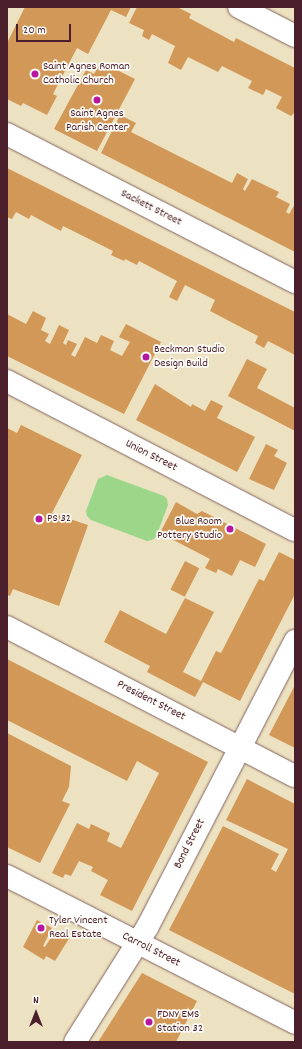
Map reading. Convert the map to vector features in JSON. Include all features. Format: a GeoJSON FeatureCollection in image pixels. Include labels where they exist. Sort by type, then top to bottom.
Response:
{"type":"FeatureCollection","features":[{"type":"Feature","properties":{"kind":"street"},"geometry":{"type":"LineString","coordinates":[[239,7],[295,36]]}},
{"type":"Feature","properties":{"kind":"street","name":"Sackett Street"},"geometry":{"type":"LineString","coordinates":[[7,134],[295,282]]}},
{"type":"Feature","properties":{"kind":"street","name":"Union Street"},"geometry":{"type":"LineString","coordinates":[[7,381],[295,530]]}},
{"type":"Feature","properties":{"kind":"street","name":"President Street"},"geometry":{"type":"LineString","coordinates":[[7,627],[295,776]]}},
{"type":"Feature","properties":{"kind":"street","name":"Bond Street"},"geometry":{"type":"LineString","coordinates":[[75,1042],[137,942],[295,641]]}},
{"type":"Feature","properties":{"kind":"street","name":"Carroll Street"},"geometry":{"type":"LineString","coordinates":[[7,876],[295,1023]]}},
{"type":"Feature","properties":{"kind":"green space"},"geometry":{"type":"Polygon","coordinates":[[[107,475],[164,496],[167,499],[168,505],[156,537],[152,540],[147,541],[91,520],[87,516],[86,511],[98,479],[107,475]]]}},
{"type":"Feature","properties":{"kind":"building","name":"Saint Agnes Roman Catholic Church"},"geometry":{"type":"Polygon","coordinates":[[[25,7],[131,7],[126,17],[111,10],[88,54],[77,48],[53,94],[57,96],[47,115],[23,103],[21,106],[7,99],[7,43],[25,7]]]}},
{"type":"Feature","properties":{"kind":"building"},"geometry":{"type":"Polygon","coordinates":[[[137,7],[177,7],[191,14],[189,18],[234,42],[236,38],[295,68],[295,112],[291,116],[276,108],[282,97],[266,89],[263,95],[248,88],[252,81],[222,66],[218,72],[188,57],[181,70],[168,63],[175,46],[152,34],[149,40],[142,36],[144,30],[129,23],[137,7]]]}},
{"type":"Feature","properties":{"kind":"building","name":"Saint Agnes Parish Center"},"geometry":{"type":"Polygon","coordinates":[[[101,62],[135,79],[97,151],[54,129],[86,70],[94,74],[101,62]]]}},
{"type":"Feature","properties":{"kind":"building"},"geometry":{"type":"Polygon","coordinates":[[[120,115],[136,123],[131,132],[232,183],[237,173],[248,179],[243,189],[245,191],[252,179],[279,192],[276,197],[290,204],[286,212],[289,214],[295,204],[295,252],[101,153],[120,115]]]}},
{"type":"Feature","properties":{"kind":"building"},"geometry":{"type":"Polygon","coordinates":[[[7,168],[295,312],[295,355],[268,341],[264,348],[255,343],[258,336],[210,311],[215,300],[185,285],[177,301],[169,297],[177,281],[139,261],[137,265],[125,259],[124,261],[111,255],[113,251],[63,226],[61,231],[31,215],[29,219],[16,212],[12,219],[7,217],[7,168]]]}},
{"type":"Feature","properties":{"kind":"building"},"geometry":{"type":"Polygon","coordinates":[[[33,311],[46,318],[41,330],[49,334],[45,341],[50,344],[59,325],[69,330],[63,343],[66,345],[68,340],[77,344],[71,355],[75,357],[85,337],[97,343],[101,335],[114,341],[110,350],[122,356],[130,342],[119,337],[126,324],[161,342],[124,414],[7,356],[7,314],[26,324],[33,311]]]}},
{"type":"Feature","properties":{"kind":"building"},"geometry":{"type":"Polygon","coordinates":[[[247,359],[267,369],[257,388],[295,408],[295,431],[228,396],[247,359]]]}},
{"type":"Feature","properties":{"kind":"building"},"geometry":{"type":"Polygon","coordinates":[[[155,384],[191,407],[192,404],[205,411],[211,400],[223,406],[217,418],[255,437],[237,472],[136,420],[155,384]]]}},
{"type":"Feature","properties":{"kind":"building","name":"PS 32"},"geometry":{"type":"Polygon","coordinates":[[[21,425],[82,455],[52,513],[88,525],[59,606],[13,589],[10,596],[7,595],[7,428],[17,433],[21,425]]]}},
{"type":"Feature","properties":{"kind":"building"},"geometry":{"type":"Polygon","coordinates":[[[266,444],[278,450],[274,456],[287,463],[274,490],[249,479],[266,444]]]}},
{"type":"Feature","properties":{"kind":"building"},"geometry":{"type":"Polygon","coordinates":[[[176,502],[197,514],[202,511],[266,544],[255,567],[240,560],[232,576],[218,569],[216,573],[205,568],[210,559],[160,533],[176,502]]]}},
{"type":"Feature","properties":{"kind":"building"},"geometry":{"type":"Polygon","coordinates":[[[279,552],[295,560],[295,594],[240,701],[203,682],[195,697],[147,672],[150,666],[104,642],[120,610],[166,634],[185,598],[214,612],[183,672],[201,681],[216,651],[221,653],[259,579],[264,581],[279,552]]]}},
{"type":"Feature","properties":{"kind":"building"},"geometry":{"type":"Polygon","coordinates":[[[185,561],[199,568],[185,597],[170,590],[185,561]]]}},
{"type":"Feature","properties":{"kind":"building"},"geometry":{"type":"Polygon","coordinates":[[[7,659],[208,762],[132,911],[100,895],[108,880],[91,871],[93,867],[79,861],[71,876],[65,874],[63,878],[52,873],[77,823],[89,829],[91,824],[110,833],[107,841],[121,848],[159,773],[137,761],[127,781],[7,720],[7,659]]]}},
{"type":"Feature","properties":{"kind":"building"},"geometry":{"type":"Polygon","coordinates":[[[295,685],[295,748],[269,735],[295,685]]]}},
{"type":"Feature","properties":{"kind":"building"},"geometry":{"type":"Polygon","coordinates":[[[7,733],[71,766],[69,787],[62,801],[70,804],[40,863],[7,847],[7,733]]]}},
{"type":"Feature","properties":{"kind":"building"},"geometry":{"type":"Polygon","coordinates":[[[247,779],[295,804],[295,994],[169,930],[223,826],[279,854],[271,869],[276,872],[288,849],[226,820],[247,779]]]}},
{"type":"Feature","properties":{"kind":"building"},"geometry":{"type":"Polygon","coordinates":[[[37,920],[52,928],[43,946],[45,947],[56,930],[70,937],[55,961],[46,956],[44,960],[23,947],[37,920]]]}},
{"type":"Feature","properties":{"kind":"building","name":"FDNY EMS Station 32"},"geometry":{"type":"Polygon","coordinates":[[[142,973],[197,1001],[176,1042],[98,1042],[142,973]]]}},
{"type":"Feature","properties":{"kind":"place","name":"Saint Agnes Roman Catholic Church"},"geometry":{"type":"Point","coordinates":[35,74]}},
{"type":"Feature","properties":{"kind":"place","name":"Saint Agnes Parish Center"},"geometry":{"type":"Point","coordinates":[97,100]}},
{"type":"Feature","properties":{"kind":"place","name":"Beckman Studio Design Build"},"geometry":{"type":"Point","coordinates":[146,357]}},
{"type":"Feature","properties":{"kind":"place","name":"PS 32"},"geometry":{"type":"Point","coordinates":[39,519]}},
{"type":"Feature","properties":{"kind":"place","name":"Blue Room Pottery Studio"},"geometry":{"type":"Point","coordinates":[230,529]}},
{"type":"Feature","properties":{"kind":"place","name":"Tyler Vincent Real Estate"},"geometry":{"type":"Point","coordinates":[41,928]}},
{"type":"Feature","properties":{"kind":"place","name":"FDNY EMS Station 32"},"geometry":{"type":"Point","coordinates":[149,1022]}}]}
